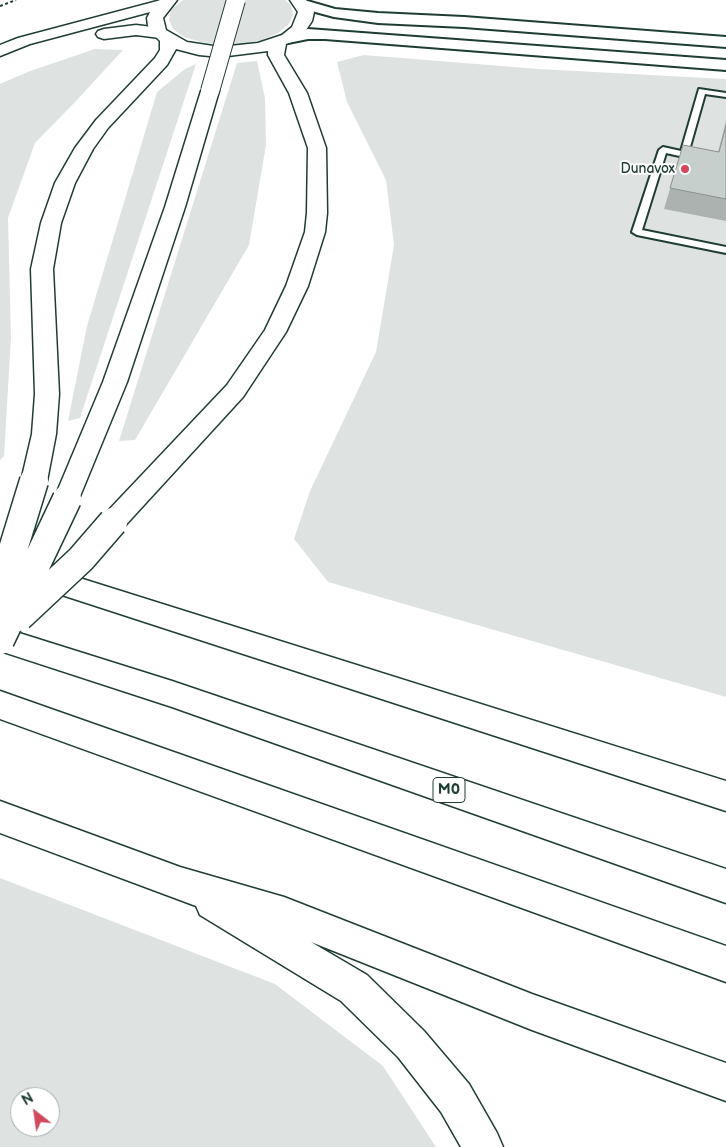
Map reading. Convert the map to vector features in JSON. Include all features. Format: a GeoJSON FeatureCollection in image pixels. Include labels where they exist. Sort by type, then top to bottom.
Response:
{"type":"FeatureCollection","features":[{"type":"Feature","properties":{"kind":"main road"},"geometry":{"type":"LineString","coordinates":[[3,635],[67,499],[118,373],[175,207],[236,0]]}},
{"type":"Feature","properties":{"kind":"main road"},"geometry":{"type":"LineString","coordinates":[[3,635],[11,556],[34,481],[44,434],[47,394],[42,269],[51,223],[65,183],[84,148],[102,124],[161,61],[168,50],[164,36],[156,26],[158,11],[166,2]]}},
{"type":"Feature","properties":{"kind":"main road"},"geometry":{"type":"LineString","coordinates":[[0,51],[24,41],[166,2]]}},
{"type":"Feature","properties":{"kind":"main road"},"geometry":{"type":"LineString","coordinates":[[0,65],[69,40],[136,30],[164,36],[190,48],[220,52],[248,50],[283,40],[298,30],[304,21],[306,12],[300,2]]}},
{"type":"Feature","properties":{"kind":"main road"},"geometry":{"type":"LineString","coordinates":[[3,635],[81,560],[113,522],[236,391],[275,332],[297,286],[314,232],[318,194],[317,148],[298,93],[276,55],[276,49],[283,40]]}},
{"type":"Feature","properties":{"kind":"main road"},"geometry":{"type":"LineString","coordinates":[[0,564],[726,796]]}},
{"type":"Feature","properties":{"kind":"main road","name":"M0"},"geometry":{"type":"LineString","coordinates":[[3,635],[726,886]]}},
{"type":"Feature","properties":{"kind":"main road"},"geometry":{"type":"LineString","coordinates":[[0,705],[726,964]]}},
{"type":"Feature","properties":{"kind":"main road"},"geometry":{"type":"LineString","coordinates":[[0,817],[180,884],[284,914],[532,1012],[726,1082]]}},
{"type":"Feature","properties":{"kind":"main road"},"geometry":{"type":"LineString","coordinates":[[180,884],[354,988],[410,1044],[455,1098],[483,1147]]}},
{"type":"Feature","properties":{"kind":"street"},"geometry":{"type":"LineString","coordinates":[[300,2],[334,13],[378,18],[464,22],[726,42]]}},
{"type":"Feature","properties":{"kind":"street"},"geometry":{"type":"LineString","coordinates":[[283,40],[308,34],[325,34],[726,65]]}},
{"type":"Feature","properties":{"kind":"lane"},"geometry":{"type":"LineString","coordinates":[[726,95],[702,91],[684,154],[663,150],[637,232],[726,250]]}},
{"type":"Feature","properties":{"kind":"path"},"geometry":{"type":"LineString","coordinates":[[0,6],[16,0]]}},
{"type":"Feature","properties":{"kind":"shaded area"},"geometry":{"type":"Polygon","coordinates":[[[183,0],[285,0],[291,5],[293,15],[289,24],[278,33],[262,40],[242,44],[221,45],[184,37],[173,29],[169,20],[171,10],[183,0]]]}},
{"type":"Feature","properties":{"kind":"shaded area"},"geometry":{"type":"Polygon","coordinates":[[[95,49],[123,50],[35,143],[8,218],[11,337],[4,456],[0,460],[0,84],[30,71],[95,49]]]}},
{"type":"Feature","properties":{"kind":"shaded area"},"geometry":{"type":"Polygon","coordinates":[[[364,55],[539,69],[726,79],[726,697],[328,582],[294,539],[310,491],[376,352],[394,245],[386,180],[347,102],[337,62],[364,55]]]}},
{"type":"Feature","properties":{"kind":"shaded area"},"geometry":{"type":"Polygon","coordinates":[[[257,61],[265,98],[266,145],[249,245],[135,440],[119,441],[237,63],[257,61]]]}},
{"type":"Feature","properties":{"kind":"shaded area"},"geometry":{"type":"Polygon","coordinates":[[[196,64],[80,418],[68,421],[87,326],[157,92],[185,69],[196,64]]]}},
{"type":"Feature","properties":{"kind":"shaded area"},"geometry":{"type":"Polygon","coordinates":[[[0,878],[275,984],[383,1066],[436,1147],[0,1147],[0,878]]]}},
{"type":"Feature","properties":{"kind":"building"},"geometry":{"type":"Polygon","coordinates":[[[726,126],[726,199],[670,188],[683,145],[719,152],[726,126]]]}},
{"type":"Feature","properties":{"kind":"place","name":"Dunavox"},"geometry":{"type":"Point","coordinates":[685,169]}}]}
